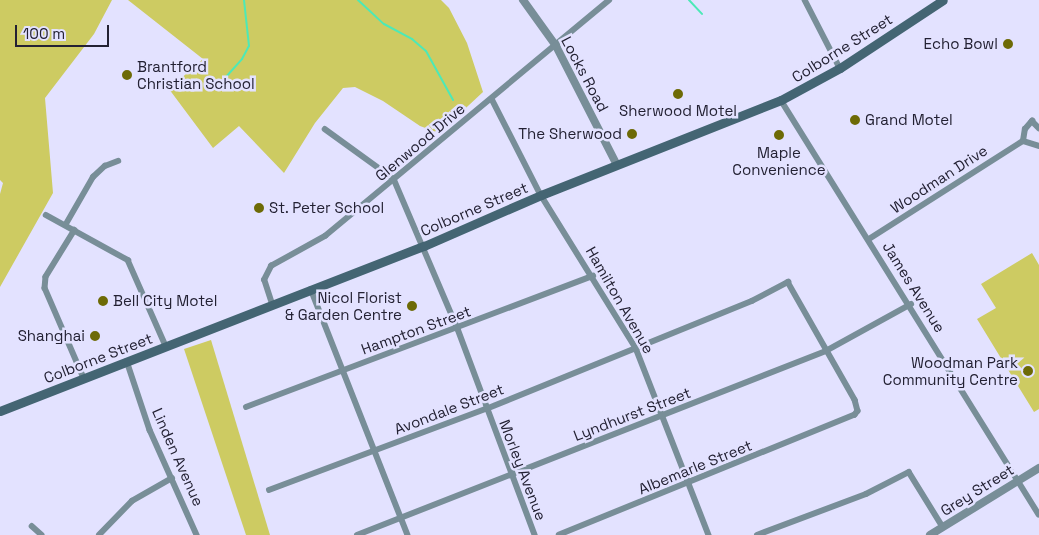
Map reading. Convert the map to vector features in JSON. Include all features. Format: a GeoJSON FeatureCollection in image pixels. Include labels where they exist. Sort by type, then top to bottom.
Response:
{"type":"FeatureCollection","features":[{"type":"Feature","properties":{"kind":"main road","name":"Colborne Street"},"geometry":{"type":"LineString","coordinates":[[0,411],[424,246],[541,195],[781,100],[840,68],[943,0]]}},
{"type":"Feature","properties":{"kind":"street","name":"Locks Road"},"geometry":{"type":"LineString","coordinates":[[523,0],[556,46],[617,165]]}},
{"type":"Feature","properties":{"kind":"street","name":"Glenwood Drive"},"geometry":{"type":"LineString","coordinates":[[272,304],[265,288],[267,270],[325,236],[556,46],[609,0]]}},
{"type":"Feature","properties":{"kind":"street"},"geometry":{"type":"LineString","coordinates":[[805,0],[840,68]]}},
{"type":"Feature","properties":{"kind":"street","name":"Hamilton Avenue"},"geometry":{"type":"LineString","coordinates":[[492,99],[541,195],[636,348],[709,535]]}},
{"type":"Feature","properties":{"kind":"street","name":"James Avenue"},"geometry":{"type":"LineString","coordinates":[[781,100],[911,304],[1039,514]]}},
{"type":"Feature","properties":{"kind":"street","name":"Woodman Drive"},"geometry":{"type":"LineString","coordinates":[[869,239],[1023,141],[1025,129],[1032,121],[1039,128]]}},
{"type":"Feature","properties":{"kind":"street"},"geometry":{"type":"LineString","coordinates":[[325,129],[394,179]]}},
{"type":"Feature","properties":{"kind":"street"},"geometry":{"type":"LineString","coordinates":[[1023,141],[1039,146]]}},
{"type":"Feature","properties":{"kind":"street"},"geometry":{"type":"LineString","coordinates":[[66,224],[93,177],[105,166],[118,161]]}},
{"type":"Feature","properties":{"kind":"street","name":"Morley Avenue"},"geometry":{"type":"LineString","coordinates":[[394,179],[458,329],[486,409],[535,535]]}},
{"type":"Feature","properties":{"kind":"street"},"geometry":{"type":"LineString","coordinates":[[46,215],[66,224],[128,260],[166,346]]}},
{"type":"Feature","properties":{"kind":"street"},"geometry":{"type":"LineString","coordinates":[[75,230],[46,278],[45,288],[84,378]]}},
{"type":"Feature","properties":{"kind":"street","name":"Hampton Street"},"geometry":{"type":"LineString","coordinates":[[246,407],[344,369],[458,329],[593,276]]}},
{"type":"Feature","properties":{"kind":"street","name":"Avondale Street"},"geometry":{"type":"LineString","coordinates":[[269,490],[486,409],[752,302],[788,282],[826,351]]}},
{"type":"Feature","properties":{"kind":"street"},"geometry":{"type":"LineString","coordinates":[[312,289],[408,535]]}},
{"type":"Feature","properties":{"kind":"street","name":"Lyndhurst Street"},"geometry":{"type":"LineString","coordinates":[[357,535],[826,351],[911,304]]}},
{"type":"Feature","properties":{"kind":"street","name":"Albemarle Street"},"geometry":{"type":"LineString","coordinates":[[559,535],[855,416],[858,408],[826,351]]}},
{"type":"Feature","properties":{"kind":"street","name":"Linden Avenue"},"geometry":{"type":"LineString","coordinates":[[127,361],[150,430],[197,535]]}},
{"type":"Feature","properties":{"kind":"street","name":"Grey Street"},"geometry":{"type":"LineString","coordinates":[[930,535],[1039,468]]}},
{"type":"Feature","properties":{"kind":"street"},"geometry":{"type":"LineString","coordinates":[[758,535],[866,494],[909,472],[943,527]]}},
{"type":"Feature","properties":{"kind":"street"},"geometry":{"type":"LineString","coordinates":[[99,535],[132,502],[172,478]]}},
{"type":"Feature","properties":{"kind":"street"},"geometry":{"type":"LineString","coordinates":[[32,526],[42,535]]}},
{"type":"Feature","properties":{"kind":"shaded area"},"geometry":{"type":"Polygon","coordinates":[[[0,0],[112,0],[94,34],[45,98],[53,193],[0,287],[0,194],[3,183],[0,180],[0,0]]]}},
{"type":"Feature","properties":{"kind":"shaded area"},"geometry":{"type":"Polygon","coordinates":[[[128,0],[441,0],[449,8],[467,43],[483,92],[439,133],[420,126],[383,101],[355,87],[343,88],[315,123],[284,173],[239,126],[213,148],[169,89],[203,59],[128,0]]]}},
{"type":"Feature","properties":{"kind":"shaded area"},"geometry":{"type":"Polygon","coordinates":[[[1032,253],[1039,265],[1039,409],[1034,412],[977,319],[996,308],[981,284],[1032,253]]]}},
{"type":"Feature","properties":{"kind":"shaded area"},"geometry":{"type":"Polygon","coordinates":[[[211,340],[270,535],[246,535],[184,349],[211,340]]]}},
{"type":"Feature","properties":{"kind":"waterway"},"geometry":{"type":"LineString","coordinates":[[225,78],[242,59],[249,46],[244,0]]}},
{"type":"Feature","properties":{"kind":"waterway"},"geometry":{"type":"LineString","coordinates":[[358,0],[384,24],[412,39],[426,51],[453,100]]}},
{"type":"Feature","properties":{"kind":"waterway"},"geometry":{"type":"LineString","coordinates":[[689,0],[702,14]]}},
{"type":"Feature","properties":{"kind":"place","name":"Echo Bowl"},"geometry":{"type":"Point","coordinates":[1008,44]}},
{"type":"Feature","properties":{"kind":"place","name":"Brantford Christian School"},"geometry":{"type":"Point","coordinates":[127,75]}},
{"type":"Feature","properties":{"kind":"place","name":"Sherwood Motel"},"geometry":{"type":"Point","coordinates":[678,94]}},
{"type":"Feature","properties":{"kind":"place","name":"Grand Motel"},"geometry":{"type":"Point","coordinates":[855,120]}},
{"type":"Feature","properties":{"kind":"place","name":"The Sherwood"},"geometry":{"type":"Point","coordinates":[632,134]}},
{"type":"Feature","properties":{"kind":"place","name":"Maple Convenience"},"geometry":{"type":"Point","coordinates":[779,135]}},
{"type":"Feature","properties":{"kind":"place","name":"St. Peter School"},"geometry":{"type":"Point","coordinates":[259,208]}},
{"type":"Feature","properties":{"kind":"place","name":"Bell City Motel"},"geometry":{"type":"Point","coordinates":[103,301]}},
{"type":"Feature","properties":{"kind":"place","name":"Nicol Florist & Garden Centre"},"geometry":{"type":"Point","coordinates":[412,306]}},
{"type":"Feature","properties":{"kind":"place","name":"Shanghai"},"geometry":{"type":"Point","coordinates":[95,336]}},
{"type":"Feature","properties":{"kind":"place","name":"Woodman Park Community Centre"},"geometry":{"type":"Point","coordinates":[1028,371]}}]}
